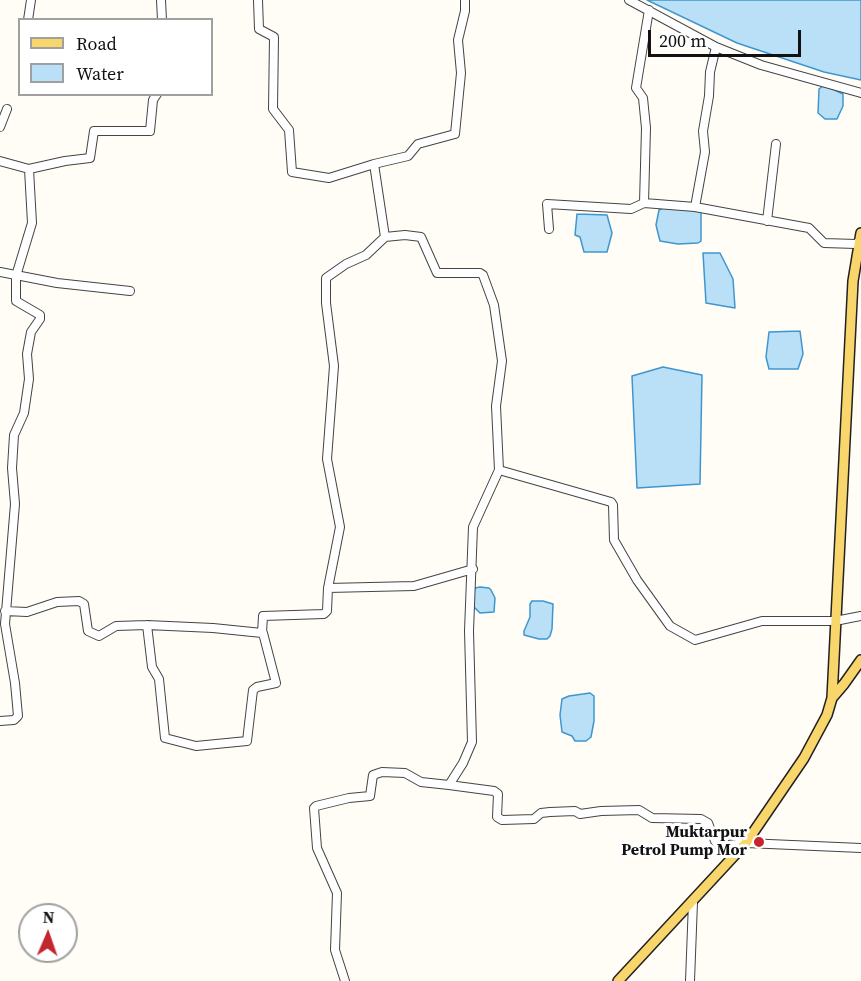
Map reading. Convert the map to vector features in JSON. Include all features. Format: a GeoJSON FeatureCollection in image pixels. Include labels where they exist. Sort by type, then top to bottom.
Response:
{"type":"FeatureCollection","features":[{"type":"Feature","properties":{"kind":"main road"},"geometry":{"type":"LineString","coordinates":[[618,981],[746,843],[804,759],[827,715],[832,698],[853,281],[860,237]]}},
{"type":"Feature","properties":{"kind":"main road"},"geometry":{"type":"LineString","coordinates":[[832,698],[861,660]]}},
{"type":"Feature","properties":{"kind":"street"},"geometry":{"type":"LineString","coordinates":[[28,18],[32,0]]}},
{"type":"Feature","properties":{"kind":"street"},"geometry":{"type":"LineString","coordinates":[[161,0],[162,18]]}},
{"type":"Feature","properties":{"kind":"street"},"geometry":{"type":"LineString","coordinates":[[258,0],[259,29],[274,37],[273,109],[289,130],[292,172],[329,178],[408,156],[418,144],[455,134],[461,73],[458,40],[465,11],[465,0]]}},
{"type":"Feature","properties":{"kind":"street"},"geometry":{"type":"LineString","coordinates":[[629,0],[716,47],[760,65],[861,93]]}},
{"type":"Feature","properties":{"kind":"street"},"geometry":{"type":"LineString","coordinates":[[644,203],[646,128],[643,98],[636,88],[649,10]]}},
{"type":"Feature","properties":{"kind":"street"},"geometry":{"type":"LineString","coordinates":[[695,207],[705,152],[703,131],[709,96],[710,72],[716,47]]}},
{"type":"Feature","properties":{"kind":"street"},"geometry":{"type":"LineString","coordinates":[[0,161],[29,170],[65,160],[90,158],[94,131],[150,131],[153,100],[156,96]]}},
{"type":"Feature","properties":{"kind":"street"},"geometry":{"type":"LineString","coordinates":[[0,127],[7,109]]}},
{"type":"Feature","properties":{"kind":"street"},"geometry":{"type":"LineString","coordinates":[[767,221],[776,144]]}},
{"type":"Feature","properties":{"kind":"street"},"geometry":{"type":"LineString","coordinates":[[374,164],[385,237]]}},
{"type":"Feature","properties":{"kind":"street"},"geometry":{"type":"LineString","coordinates":[[0,722],[14,720],[18,716],[5,624],[15,504],[12,468],[14,435],[24,413],[29,380],[27,354],[31,332],[40,319],[40,315],[16,301],[16,276],[32,223],[29,170]]}},
{"type":"Feature","properties":{"kind":"street"},"geometry":{"type":"LineString","coordinates":[[549,229],[547,204],[631,209],[644,203],[695,207],[808,228],[824,243],[856,244],[860,237]]}},
{"type":"Feature","properties":{"kind":"street"},"geometry":{"type":"LineString","coordinates":[[147,625],[152,666],[159,679],[165,738],[196,746],[247,741],[253,690],[276,683],[262,633],[263,616],[324,614],[327,611],[328,588],[340,527],[327,459],[334,366],[326,303],[326,278],[346,264],[366,255],[385,237],[405,235],[421,237],[438,273],[480,273],[483,275],[494,305],[502,361],[496,406],[499,470],[473,527],[469,631],[472,742],[463,763],[449,785]]}},
{"type":"Feature","properties":{"kind":"street"},"geometry":{"type":"LineString","coordinates":[[0,272],[130,291]]}},
{"type":"Feature","properties":{"kind":"street"},"geometry":{"type":"LineString","coordinates":[[499,470],[611,502],[614,509],[614,540],[637,580],[670,626],[695,640],[762,621],[835,621],[861,616]]}},
{"type":"Feature","properties":{"kind":"street"},"geometry":{"type":"LineString","coordinates":[[328,588],[414,586],[473,569]]}},
{"type":"Feature","properties":{"kind":"street"},"geometry":{"type":"LineString","coordinates":[[5,611],[27,612],[57,602],[79,601],[84,604],[88,631],[99,636],[116,626],[147,625],[262,633]]}},
{"type":"Feature","properties":{"kind":"street"},"geometry":{"type":"LineString","coordinates":[[345,981],[335,950],[337,893],[317,848],[314,808],[350,798],[370,796],[373,775],[382,772],[405,773],[421,782],[494,791],[498,794],[497,817],[502,820],[534,819],[541,813],[550,812],[575,811],[579,814],[639,810],[652,818],[701,819],[708,823],[719,846],[746,843],[861,848]]}},
{"type":"Feature","properties":{"kind":"street"},"geometry":{"type":"LineString","coordinates":[[690,981],[693,902]]}},
{"type":"Feature","properties":{"kind":"water"},"geometry":{"type":"Polygon","coordinates":[[[647,0],[861,0],[861,80],[824,72],[737,43],[647,0]]]}},
{"type":"Feature","properties":{"kind":"water"},"geometry":{"type":"Polygon","coordinates":[[[824,85],[843,94],[843,106],[837,119],[825,119],[818,113],[819,89],[824,85]]]}},
{"type":"Feature","properties":{"kind":"water"},"geometry":{"type":"Polygon","coordinates":[[[663,208],[699,211],[701,213],[701,241],[678,244],[660,241],[656,225],[659,210],[663,208]]]}},
{"type":"Feature","properties":{"kind":"water"},"geometry":{"type":"Polygon","coordinates":[[[577,214],[607,215],[612,233],[607,252],[584,252],[580,237],[575,235],[577,214]]]}},
{"type":"Feature","properties":{"kind":"water"},"geometry":{"type":"Polygon","coordinates":[[[703,253],[720,253],[733,279],[735,308],[706,303],[703,253]]]}},
{"type":"Feature","properties":{"kind":"water"},"geometry":{"type":"Polygon","coordinates":[[[800,331],[803,354],[798,369],[769,369],[766,357],[769,332],[800,331]]]}},
{"type":"Feature","properties":{"kind":"water"},"geometry":{"type":"Polygon","coordinates":[[[663,367],[702,375],[700,484],[637,488],[632,376],[663,367]]]}},
{"type":"Feature","properties":{"kind":"water"},"geometry":{"type":"Polygon","coordinates":[[[475,588],[491,590],[495,598],[494,612],[480,613],[474,607],[475,588]]]}},
{"type":"Feature","properties":{"kind":"water"},"geometry":{"type":"Polygon","coordinates":[[[532,601],[553,604],[552,629],[547,639],[524,635],[532,601]]]}},
{"type":"Feature","properties":{"kind":"water"},"geometry":{"type":"Polygon","coordinates":[[[590,693],[594,696],[594,721],[591,737],[586,741],[575,741],[572,736],[562,732],[560,715],[562,699],[590,693]]]}},
{"type":"Feature","properties":{"kind":"place","name":"Muktarpur Petrol Pump Mor"},"geometry":{"type":"Point","coordinates":[759,842]}}]}
